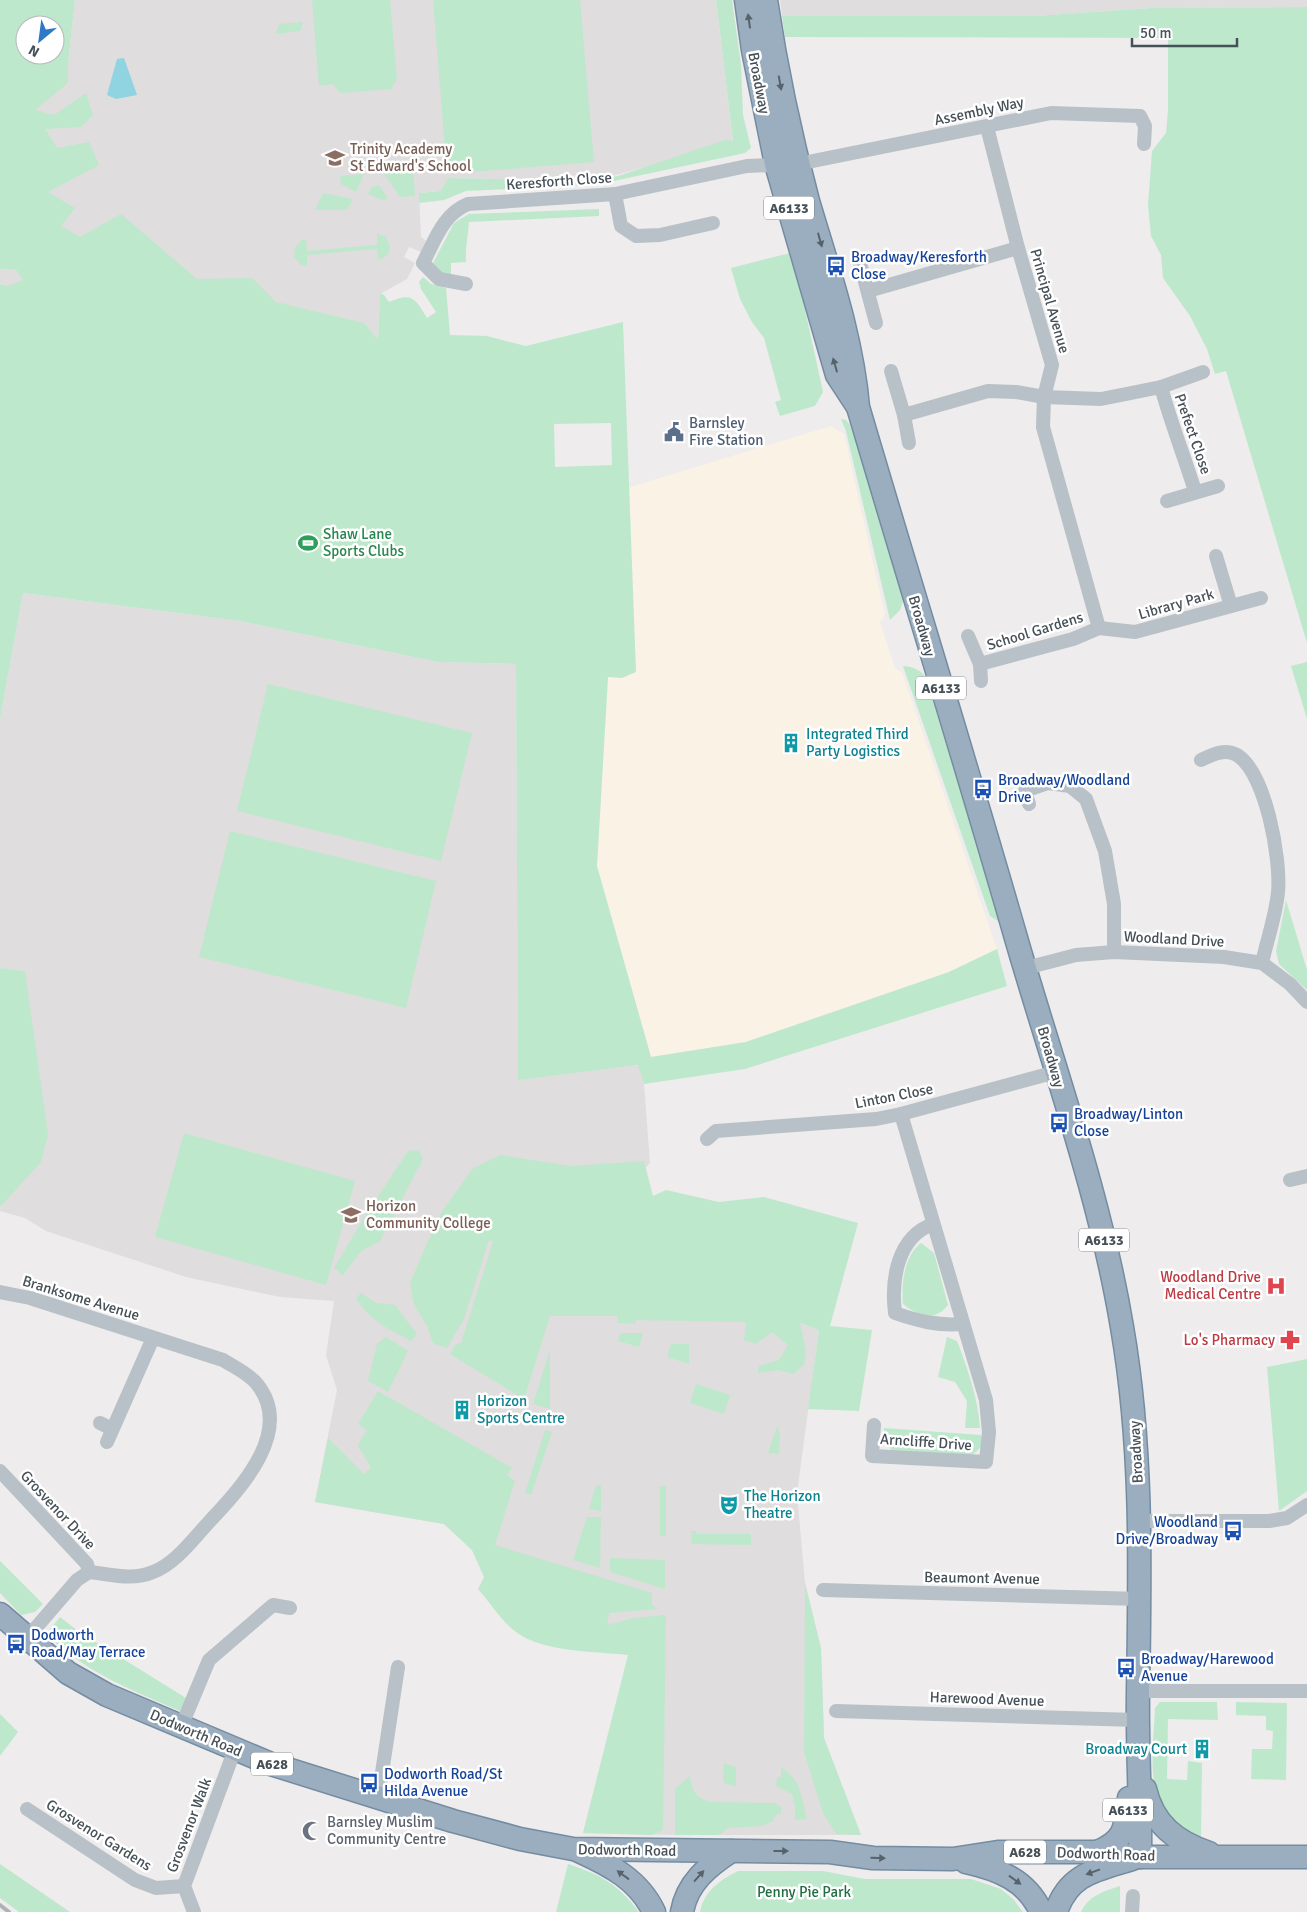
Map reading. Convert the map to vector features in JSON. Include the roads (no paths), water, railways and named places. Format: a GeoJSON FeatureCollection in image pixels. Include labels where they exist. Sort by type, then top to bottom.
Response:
{"type":"FeatureCollection","features":[{"type":"Feature","properties":{"kind":"highway","name":"Broadway"},"geometry":{"type":"LineString","coordinates":[[746,0],[754,59],[776,164],[838,375],[858,407]]}},
{"type":"Feature","properties":{"kind":"highway","name":"Broadway"},"geometry":{"type":"LineString","coordinates":[[766,0],[782,98],[798,164],[844,325],[855,370],[858,407],[1026,968],[1095,1207],[1122,1322],[1134,1418],[1140,1521],[1137,1720],[1140,1857]]}},
{"type":"Feature","properties":{"kind":"highway","name":"Dodworth Road"},"geometry":{"type":"LineString","coordinates":[[0,1614],[76,1678],[107,1695],[235,1750],[315,1779],[378,1799],[520,1839],[573,1849],[830,1852],[873,1858],[953,1859],[998,1852],[1098,1852],[1140,1857],[1307,1857]]}},
{"type":"Feature","properties":{"kind":"highway","name":"Broadway"},"geometry":{"type":"LineString","coordinates":[[1098,1852],[1110,1847],[1127,1824],[1137,1755]]}},
{"type":"Feature","properties":{"kind":"highway","name":"A6133"},"geometry":{"type":"LineString","coordinates":[[1137,1755],[1148,1800],[1162,1826],[1180,1840],[1219,1856]]}},
{"type":"Feature","properties":{"kind":"highway","name":"A628"},"geometry":{"type":"LineString","coordinates":[[573,1849],[624,1875],[642,1891],[654,1912]]}},
{"type":"Feature","properties":{"kind":"highway"},"geometry":{"type":"LineString","coordinates":[[682,1912],[688,1893],[700,1875],[731,1851]]}},
{"type":"Feature","properties":{"kind":"highway","name":"A628"},"geometry":{"type":"LineString","coordinates":[[1056,1912],[1064,1894],[1077,1880],[1088,1873],[1140,1857]]}},
{"type":"Feature","properties":{"kind":"highway","name":"A628"},"geometry":{"type":"LineString","coordinates":[[953,1859],[994,1868],[1010,1876],[1029,1893],[1041,1912]]}},
{"type":"Feature","properties":{"kind":"street","name":"Assembly Way"},"geometry":{"type":"LineString","coordinates":[[798,164],[1051,113],[1140,116],[1145,126],[1144,144]]}},
{"type":"Feature","properties":{"kind":"street","name":"Principal Avenue"},"geometry":{"type":"LineString","coordinates":[[987,127],[1018,248],[1052,365],[1044,397],[1043,427],[1099,628]]}},
{"type":"Feature","properties":{"kind":"street"},"geometry":{"type":"LineString","coordinates":[[776,164],[798,164]]}},
{"type":"Feature","properties":{"kind":"street","name":"Keresforth Close"},"geometry":{"type":"LineString","coordinates":[[466,284],[440,279],[423,263],[448,216],[457,208],[468,204],[616,194],[747,166],[776,164]]}},
{"type":"Feature","properties":{"kind":"street"},"geometry":{"type":"LineString","coordinates":[[616,194],[621,226],[636,236],[660,235],[713,224]]}},
{"type":"Feature","properties":{"kind":"street"},"geometry":{"type":"LineString","coordinates":[[868,291],[1018,248]]}},
{"type":"Feature","properties":{"kind":"street"},"geometry":{"type":"LineString","coordinates":[[860,263],[876,323]]}},
{"type":"Feature","properties":{"kind":"street"},"geometry":{"type":"LineString","coordinates":[[891,371],[904,415],[909,443]]}},
{"type":"Feature","properties":{"kind":"street"},"geometry":{"type":"LineString","coordinates":[[904,415],[988,391],[1016,392],[1044,397],[1101,399],[1161,387],[1203,372]]}},
{"type":"Feature","properties":{"kind":"street","name":"Prefect Close"},"geometry":{"type":"LineString","coordinates":[[1161,387],[1172,427],[1180,442],[1195,491]]}},
{"type":"Feature","properties":{"kind":"street","name":"Prefect Close"},"geometry":{"type":"LineString","coordinates":[[1167,501],[1195,491],[1218,486]]}},
{"type":"Feature","properties":{"kind":"street","name":"Library Park"},"geometry":{"type":"LineString","coordinates":[[1216,556],[1231,606]]}},
{"type":"Feature","properties":{"kind":"street","name":"Library Park"},"geometry":{"type":"LineString","coordinates":[[1099,628],[1135,632],[1261,598]]}},
{"type":"Feature","properties":{"kind":"street","name":"School Gardens"},"geometry":{"type":"LineString","coordinates":[[980,664],[1073,639],[1099,628]]}},
{"type":"Feature","properties":{"kind":"street","name":"School Gardens"},"geometry":{"type":"LineString","coordinates":[[968,636],[980,664],[981,680]]}},
{"type":"Feature","properties":{"kind":"street"},"geometry":{"type":"LineString","coordinates":[[1201,760],[1220,751],[1237,755],[1257,780],[1274,836],[1278,891],[1262,963]]}},
{"type":"Feature","properties":{"kind":"street"},"geometry":{"type":"LineString","coordinates":[[1029,804],[1025,791],[1048,783],[1070,786],[1086,799],[1106,860],[1114,904],[1114,952]]}},
{"type":"Feature","properties":{"kind":"street","name":"Woodland Drive"},"geometry":{"type":"LineString","coordinates":[[1026,968],[1076,955],[1114,952],[1224,957],[1262,963],[1290,984],[1307,1002]]}},
{"type":"Feature","properties":{"kind":"street","name":"Linton Close"},"geometry":{"type":"LineString","coordinates":[[707,1139],[716,1131],[876,1119],[1056,1072]]}},
{"type":"Feature","properties":{"kind":"street","name":"Arncliffe Drive"},"geometry":{"type":"LineString","coordinates":[[874,1425],[872,1456],[986,1462],[989,1432],[986,1400],[901,1114]]}},
{"type":"Feature","properties":{"kind":"street"},"geometry":{"type":"LineString","coordinates":[[1290,1180],[1307,1176]]}},
{"type":"Feature","properties":{"kind":"street"},"geometry":{"type":"LineString","coordinates":[[933,1224],[922,1228],[906,1247],[897,1263],[893,1292],[895,1312],[918,1322],[945,1326],[962,1324]]}},
{"type":"Feature","properties":{"kind":"street","name":"Branksome Avenue"},"geometry":{"type":"LineString","coordinates":[[0,1292],[30,1298],[223,1360],[242,1371],[257,1384],[265,1398],[269,1425],[268,1436],[262,1451],[244,1481],[167,1564],[152,1573],[133,1576],[89,1572]]}},
{"type":"Feature","properties":{"kind":"street","name":"Branksome Avenue"},"geometry":{"type":"LineString","coordinates":[[100,1423],[110,1435],[152,1338]]}},
{"type":"Feature","properties":{"kind":"street","name":"Grosvenor Drive"},"geometry":{"type":"LineString","coordinates":[[0,1471],[87,1564],[89,1572],[77,1580],[28,1638]]}},
{"type":"Feature","properties":{"kind":"street"},"geometry":{"type":"LineString","coordinates":[[1140,1521],[1269,1521],[1287,1518],[1307,1505]]}},
{"type":"Feature","properties":{"kind":"street","name":"Beaumont Avenue"},"geometry":{"type":"LineString","coordinates":[[823,1590],[1140,1599]]}},
{"type":"Feature","properties":{"kind":"street"},"geometry":{"type":"LineString","coordinates":[[180,1727],[209,1660],[272,1605],[290,1608]]}},
{"type":"Feature","properties":{"kind":"street"},"geometry":{"type":"LineString","coordinates":[[378,1799],[398,1667]]}},
{"type":"Feature","properties":{"kind":"street"},"geometry":{"type":"LineString","coordinates":[[1138,1691],[1307,1691]]}},
{"type":"Feature","properties":{"kind":"street","name":"Harewood Avenue"},"geometry":{"type":"LineString","coordinates":[[836,1711],[1137,1720]]}},
{"type":"Feature","properties":{"kind":"street","name":"Grosvenor Walk"},"geometry":{"type":"LineString","coordinates":[[194,1912],[184,1886],[235,1750]]}},
{"type":"Feature","properties":{"kind":"street","name":"Grosvenor Gardens"},"geometry":{"type":"LineString","coordinates":[[27,1809],[135,1880],[156,1888],[184,1886]]}},
{"type":"Feature","properties":{"kind":"street"},"geometry":{"type":"LineString","coordinates":[[1132,1912],[1133,1896]]}},
{"type":"Feature","properties":{"kind":"water"},"geometry":{"type":"Polygon","coordinates":[[[124,58],[137,95],[116,99],[107,95],[117,59],[124,58]]]}},
{"type":"Feature","properties":{"kind":"railway"},"geometry":{"type":"LineString","coordinates":[[0,1905],[9,1912]]}},
{"type":"Feature","properties":{"kind":"place","name":"Trinity Academy St Edward's School"},"geometry":{"type":"Point","coordinates":[335,158]}},
{"type":"Feature","properties":{"kind":"place","name":"Broadway/Keresforth Close"},"geometry":{"type":"Point","coordinates":[836,266]}},
{"type":"Feature","properties":{"kind":"place","name":"Barnsley Fire Station"},"geometry":{"type":"Point","coordinates":[674,432]}},
{"type":"Feature","properties":{"kind":"place","name":"Shaw Lane Sports Clubs"},"geometry":{"type":"Point","coordinates":[308,543]}},
{"type":"Feature","properties":{"kind":"place","name":"Integrated Third Party Logistics"},"geometry":{"type":"Point","coordinates":[791,743]}},
{"type":"Feature","properties":{"kind":"place","name":"Broadway/Woodland Drive"},"geometry":{"type":"Point","coordinates":[983,789]}},
{"type":"Feature","properties":{"kind":"place","name":"Broadway/Linton Close"},"geometry":{"type":"Point","coordinates":[1059,1123]}},
{"type":"Feature","properties":{"kind":"place","name":"Horizon Community College"},"geometry":{"type":"Point","coordinates":[351,1215]}},
{"type":"Feature","properties":{"kind":"place","name":"Woodland Drive Medical Centre"},"geometry":{"type":"Point","coordinates":[1276,1286]}},
{"type":"Feature","properties":{"kind":"place","name":"Lo's Pharmacy"},"geometry":{"type":"Point","coordinates":[1290,1340]}},
{"type":"Feature","properties":{"kind":"place","name":"Horizon Sports Centre"},"geometry":{"type":"Point","coordinates":[462,1410]}},
{"type":"Feature","properties":{"kind":"place","name":"The Horizon Theatre"},"geometry":{"type":"Point","coordinates":[729,1505]}},
{"type":"Feature","properties":{"kind":"place","name":"Woodland Drive/Broadway"},"geometry":{"type":"Point","coordinates":[1233,1531]}},
{"type":"Feature","properties":{"kind":"place","name":"Dodworth Road/May Terrace"},"geometry":{"type":"Point","coordinates":[16,1644]}},
{"type":"Feature","properties":{"kind":"place","name":"Broadway/Harewood Avenue"},"geometry":{"type":"Point","coordinates":[1126,1668]}},
{"type":"Feature","properties":{"kind":"place","name":"Broadway Court"},"geometry":{"type":"Point","coordinates":[1202,1749]}},
{"type":"Feature","properties":{"kind":"place","name":"Dodworth Road/St Hilda Avenue"},"geometry":{"type":"Point","coordinates":[369,1783]}},
{"type":"Feature","properties":{"kind":"place","name":"Barnsley Muslim Community Centre"},"geometry":{"type":"Point","coordinates":[312,1831]}},
{"type":"Feature","properties":{"kind":"park label","name":"Penny Pie Park"},"geometry":{"type":"Point","coordinates":[804,1892]}}]}
